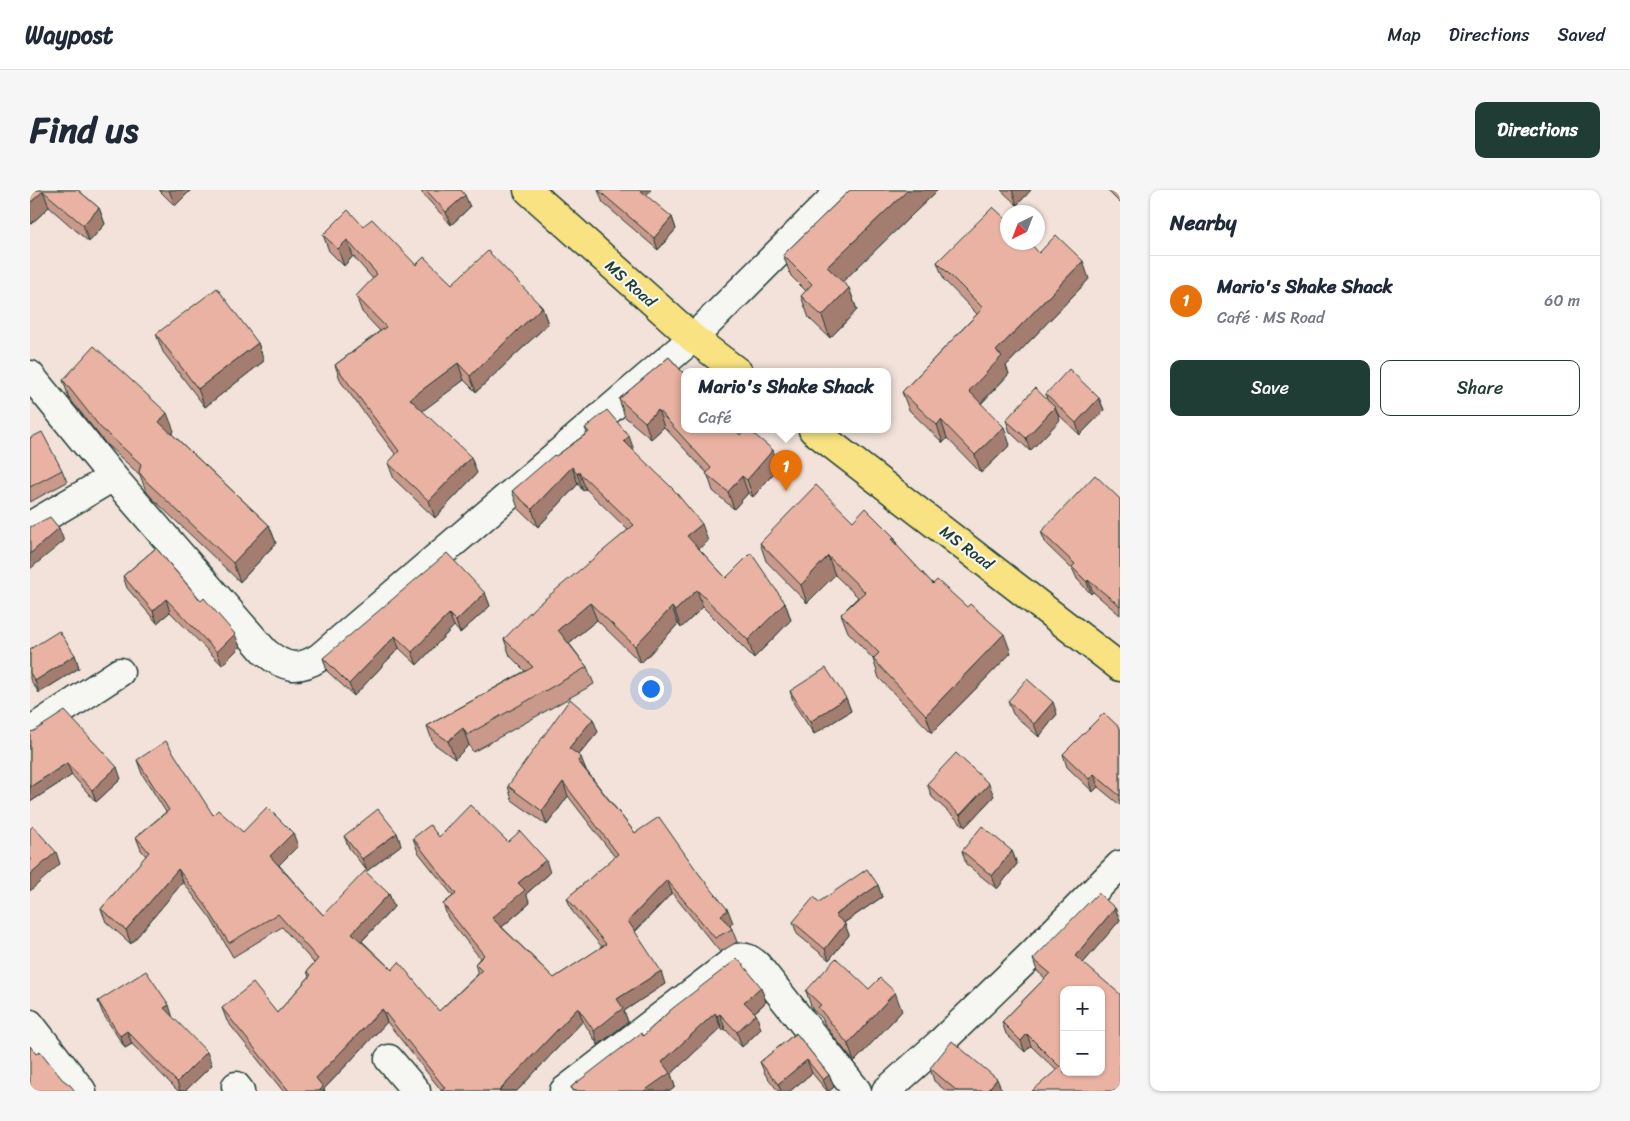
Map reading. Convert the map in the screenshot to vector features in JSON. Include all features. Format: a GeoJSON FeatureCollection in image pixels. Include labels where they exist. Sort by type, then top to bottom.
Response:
{"type":"FeatureCollection","features":[{"type":"Feature","properties":{"kind":"highway","name":"MS Road"},"geometry":{"type":"LineString","coordinates":[[528,190],[693,338],[733,368]]}},
{"type":"Feature","properties":{"kind":"highway","name":"MS Road"},"geometry":{"type":"LineString","coordinates":[[817,433],[1120,666]]}},
{"type":"Feature","properties":{"kind":"street"},"geometry":{"type":"LineString","coordinates":[[30,375],[113,477],[265,652],[285,664],[300,667],[320,657],[693,338],[841,190]]}},
{"type":"Feature","properties":{"kind":"street"},"geometry":{"type":"LineString","coordinates":[[30,526],[113,477]]}},
{"type":"Feature","properties":{"kind":"street"},"geometry":{"type":"LineString","coordinates":[[30,731],[120,672]]}},
{"type":"Feature","properties":{"kind":"street"},"geometry":{"type":"LineString","coordinates":[[886,1091],[941,1042],[1016,970],[1120,865]]}},
{"type":"Feature","properties":{"kind":"street"},"geometry":{"type":"LineString","coordinates":[[564,1091],[737,958],[742,957],[749,959],[757,965],[857,1091]]}},
{"type":"Feature","properties":{"kind":"street"},"geometry":{"type":"LineString","coordinates":[[30,1024],[82,1091]]}},
{"type":"Feature","properties":{"kind":"street"},"geometry":{"type":"LineString","coordinates":[[389,1059],[416,1091]]}},
{"type":"Feature","properties":{"kind":"building"},"geometry":{"type":"Polygon","coordinates":[[[30,190],[78,190],[99,208],[83,225],[43,191],[30,203],[30,190]]]}},
{"type":"Feature","properties":{"kind":"building"},"geometry":{"type":"Polygon","coordinates":[[[426,190],[461,190],[465,195],[446,212],[426,190]]]}},
{"type":"Feature","properties":{"kind":"building"},"geometry":{"type":"Polygon","coordinates":[[[598,190],[640,190],[672,217],[654,238],[598,190]]]}},
{"type":"Feature","properties":{"kind":"building"},"geometry":{"type":"Polygon","coordinates":[[[850,190],[908,190],[827,267],[849,288],[822,316],[801,296],[812,284],[783,255],[850,190]]]}},
{"type":"Feature","properties":{"kind":"building"},"geometry":{"type":"Polygon","coordinates":[[[993,207],[1000,214],[1000,250],[1036,250],[1039,253],[1045,250],[1045,247],[1056,235],[1083,261],[996,351],[1002,356],[969,391],[1004,427],[975,455],[941,420],[937,425],[902,392],[983,308],[937,262],[993,207]]]}},
{"type":"Feature","properties":{"kind":"building"},"geometry":{"type":"Polygon","coordinates":[[[348,210],[363,226],[372,219],[416,265],[424,257],[452,284],[488,251],[542,307],[470,376],[458,363],[410,399],[471,457],[429,501],[388,463],[399,451],[335,365],[386,327],[356,296],[377,274],[347,240],[338,249],[323,235],[348,210]]]}},
{"type":"Feature","properties":{"kind":"building"},"geometry":{"type":"Polygon","coordinates":[[[217,288],[258,343],[198,389],[156,334],[217,288]]]}},
{"type":"Feature","properties":{"kind":"building"},"geometry":{"type":"Polygon","coordinates":[[[94,346],[167,413],[159,422],[269,525],[233,563],[147,482],[139,472],[141,464],[100,427],[63,380],[94,346]]]}},
{"type":"Feature","properties":{"kind":"building"},"geometry":{"type":"Polygon","coordinates":[[[669,357],[681,370],[681,433],[738,433],[740,435],[742,433],[753,433],[773,450],[747,480],[742,476],[728,492],[706,474],[711,468],[658,410],[645,422],[619,399],[669,357]]]}},
{"type":"Feature","properties":{"kind":"building"},"geometry":{"type":"Polygon","coordinates":[[[1069,369],[1099,398],[1076,423],[1046,394],[1069,369]]]}},
{"type":"Feature","properties":{"kind":"building"},"geometry":{"type":"Polygon","coordinates":[[[1035,388],[1055,407],[1026,438],[1006,420],[1035,388]]]}},
{"type":"Feature","properties":{"kind":"building"},"geometry":{"type":"Polygon","coordinates":[[[607,410],[629,436],[624,441],[673,489],[702,524],[687,536],[726,578],[751,553],[785,603],[748,640],[697,590],[675,611],[672,607],[635,646],[590,603],[558,630],[587,667],[467,735],[463,728],[448,741],[427,726],[533,667],[504,639],[534,608],[634,525],[579,472],[577,474],[572,467],[532,509],[512,491],[554,455],[556,456],[589,432],[585,428],[607,410]]]}},
{"type":"Feature","properties":{"kind":"building"},"geometry":{"type":"Polygon","coordinates":[[[42,432],[62,470],[30,487],[30,438],[42,432]]]}},
{"type":"Feature","properties":{"kind":"building"},"geometry":{"type":"Polygon","coordinates":[[[1095,475],[1120,499],[1120,606],[1088,580],[1087,582],[1072,567],[1075,564],[1041,532],[1095,475]]]}},
{"type":"Feature","properties":{"kind":"building"},"geometry":{"type":"Polygon","coordinates":[[[816,485],[853,521],[865,508],[894,537],[892,540],[933,584],[937,580],[967,607],[970,604],[1004,634],[926,715],[873,659],[879,653],[841,614],[865,592],[828,556],[801,585],[760,543],[816,485]]]}},
{"type":"Feature","properties":{"kind":"building"},"geometry":{"type":"Polygon","coordinates":[[[50,517],[59,528],[30,554],[30,527],[50,517]]]}},
{"type":"Feature","properties":{"kind":"building"},"geometry":{"type":"Polygon","coordinates":[[[156,548],[201,601],[204,598],[235,634],[217,652],[166,599],[153,611],[123,576],[156,548]]]}},
{"type":"Feature","properties":{"kind":"building"},"geometry":{"type":"Polygon","coordinates":[[[447,553],[485,593],[456,621],[449,614],[412,652],[395,636],[349,684],[323,658],[447,553]]]}},
{"type":"Feature","properties":{"kind":"building"},"geometry":{"type":"Polygon","coordinates":[[[59,631],[75,655],[35,681],[30,673],[30,649],[59,631]]]}},
{"type":"Feature","properties":{"kind":"building"},"geometry":{"type":"Polygon","coordinates":[[[826,668],[846,698],[810,722],[790,691],[826,668]]]}},
{"type":"Feature","properties":{"kind":"building"},"geometry":{"type":"Polygon","coordinates":[[[1027,679],[1053,702],[1034,724],[1008,701],[1027,679]]]}},
{"type":"Feature","properties":{"kind":"building"},"geometry":{"type":"Polygon","coordinates":[[[570,699],[593,719],[569,748],[581,757],[578,761],[635,833],[659,817],[699,874],[728,910],[721,915],[732,929],[715,938],[667,880],[628,921],[661,971],[617,999],[623,1008],[594,1031],[578,1008],[499,1091],[441,1091],[445,1088],[382,1009],[316,1078],[323,1087],[319,1091],[289,1091],[222,1008],[253,983],[277,1013],[311,975],[307,971],[318,959],[278,914],[229,943],[206,906],[178,869],[126,930],[101,909],[149,852],[136,837],[169,810],[137,760],[166,741],[213,815],[218,810],[243,832],[267,807],[293,833],[270,856],[323,915],[365,871],[389,894],[352,933],[392,970],[399,962],[439,1011],[482,971],[475,964],[484,955],[443,904],[456,894],[413,838],[430,825],[439,837],[470,805],[508,842],[520,831],[546,860],[518,883],[525,890],[492,918],[554,978],[606,944],[567,898],[618,854],[563,782],[542,811],[508,786],[570,699]]]}},
{"type":"Feature","properties":{"kind":"building"},"geometry":{"type":"Polygon","coordinates":[[[65,711],[117,767],[92,790],[67,763],[30,787],[30,732],[65,711]]]}},
{"type":"Feature","properties":{"kind":"building"},"geometry":{"type":"Polygon","coordinates":[[[1104,713],[1120,728],[1120,796],[1094,774],[1089,779],[1063,754],[1104,713]]]}},
{"type":"Feature","properties":{"kind":"building"},"geometry":{"type":"Polygon","coordinates":[[[956,753],[989,784],[960,815],[927,784],[956,753]]]}},
{"type":"Feature","properties":{"kind":"building"},"geometry":{"type":"Polygon","coordinates":[[[378,809],[397,833],[362,859],[344,836],[378,809]]]}},
{"type":"Feature","properties":{"kind":"building"},"geometry":{"type":"Polygon","coordinates":[[[33,826],[56,852],[30,875],[30,829],[33,826]]]}},
{"type":"Feature","properties":{"kind":"building"},"geometry":{"type":"Polygon","coordinates":[[[982,826],[1012,851],[992,876],[962,851],[982,826]]]}},
{"type":"Feature","properties":{"kind":"building"},"geometry":{"type":"Polygon","coordinates":[[[867,869],[878,885],[835,915],[845,924],[825,949],[793,922],[814,897],[819,902],[867,869]]]}},
{"type":"Feature","properties":{"kind":"building"},"geometry":{"type":"Polygon","coordinates":[[[1098,893],[1115,908],[1075,956],[1120,994],[1120,1091],[1032,1091],[1060,1067],[1027,1034],[1021,1041],[1002,1022],[1050,973],[1033,959],[1098,893]]]}},
{"type":"Feature","properties":{"kind":"building"},"geometry":{"type":"Polygon","coordinates":[[[836,958],[869,989],[880,978],[895,992],[848,1044],[818,1007],[821,1005],[806,991],[836,958]]]}},
{"type":"Feature","properties":{"kind":"building"},"geometry":{"type":"Polygon","coordinates":[[[737,959],[761,987],[744,1002],[756,1014],[737,1032],[720,1014],[717,1016],[715,1013],[662,1062],[670,1073],[644,1091],[574,1091],[571,1087],[641,1033],[643,1036],[673,1008],[737,959]]]}},
{"type":"Feature","properties":{"kind":"building"},"geometry":{"type":"Polygon","coordinates":[[[146,971],[169,1005],[164,1008],[207,1052],[177,1082],[127,1031],[120,1036],[98,1001],[146,971]]]}},
{"type":"Feature","properties":{"kind":"building"},"geometry":{"type":"Polygon","coordinates":[[[796,1033],[829,1075],[823,1080],[807,1060],[778,1084],[760,1062],[796,1033]]]}},
{"type":"Feature","properties":{"kind":"building"},"geometry":{"type":"Polygon","coordinates":[[[952,1041],[997,1079],[987,1091],[957,1091],[930,1068],[952,1041]]]}},
{"type":"Feature","properties":{"kind":"building"},"geometry":{"type":"Polygon","coordinates":[[[30,1046],[36,1054],[40,1051],[62,1079],[75,1091],[30,1091],[30,1046]]]}},
{"type":"Feature","properties":{"kind":"place","name":"Mario's Shake Shack"},"geometry":{"type":"Point","coordinates":[786,491]}}]}
